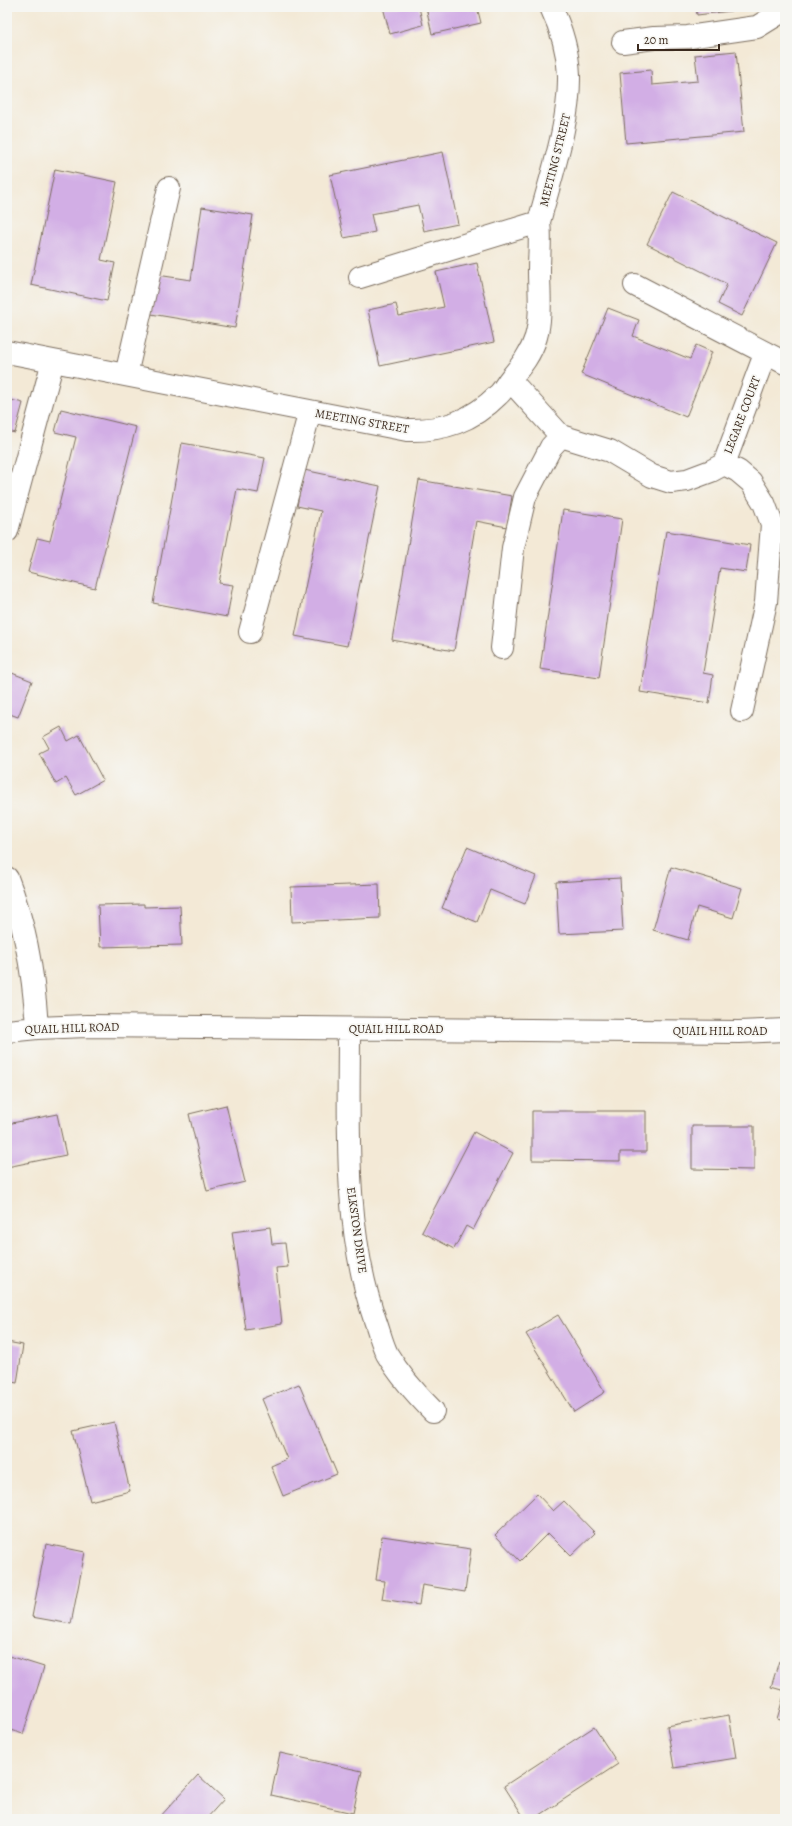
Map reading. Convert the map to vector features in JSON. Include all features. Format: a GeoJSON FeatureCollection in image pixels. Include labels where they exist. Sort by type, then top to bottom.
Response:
{"type":"FeatureCollection","features":[{"type":"Feature","properties":{"kind":"street","name":"MEETING STREET"},"geometry":{"type":"LineString","coordinates":[[7,352],[407,430],[421,430],[450,426],[477,414],[499,394],[525,362],[536,337],[540,310],[540,222],[568,103],[569,74],[563,38],[551,7]]}},
{"type":"Feature","properties":{"kind":"street"},"geometry":{"type":"LineString","coordinates":[[622,42],[654,38],[688,37],[757,27],[778,14],[784,7]]}},
{"type":"Feature","properties":{"kind":"street"},"geometry":{"type":"LineString","coordinates":[[126,375],[168,188]]}},
{"type":"Feature","properties":{"kind":"street"},"geometry":{"type":"LineString","coordinates":[[360,276],[540,222]]}},
{"type":"Feature","properties":{"kind":"street"},"geometry":{"type":"LineString","coordinates":[[635,285],[723,330],[765,354],[785,363]]}},
{"type":"Feature","properties":{"kind":"street","name":"LEGARE COURT"},"geometry":{"type":"LineString","coordinates":[[561,436],[610,451],[652,476],[671,482],[687,480],[711,471],[724,464],[765,354]]}},
{"type":"Feature","properties":{"kind":"street"},"geometry":{"type":"LineString","coordinates":[[7,531],[53,361]]}},
{"type":"Feature","properties":{"kind":"street"},"geometry":{"type":"LineString","coordinates":[[502,648],[513,548],[525,497],[551,447],[561,436],[510,380]]}},
{"type":"Feature","properties":{"kind":"street"},"geometry":{"type":"LineString","coordinates":[[250,632],[310,411]]}},
{"type":"Feature","properties":{"kind":"street"},"geometry":{"type":"LineString","coordinates":[[724,464],[738,471],[751,482],[764,503],[772,524],[766,602],[742,711]]}},
{"type":"Feature","properties":{"kind":"street"},"geometry":{"type":"LineString","coordinates":[[7,878],[16,901],[24,932],[35,992],[38,1028]]}},
{"type":"Feature","properties":{"kind":"street","name":"QUAIL HILL ROAD"},"geometry":{"type":"LineString","coordinates":[[7,1031],[38,1028],[94,1026],[739,1032],[785,1030]]}},
{"type":"Feature","properties":{"kind":"street","name":"ELKSTON DRIVE"},"geometry":{"type":"LineString","coordinates":[[349,1029],[351,1190],[357,1246],[367,1297],[387,1353],[409,1386],[433,1411]]}},
{"type":"Feature","properties":{"kind":"building"},"geometry":{"type":"Polygon","coordinates":[[[383,7],[419,7],[423,25],[390,34],[383,7]]]}},
{"type":"Feature","properties":{"kind":"building"},"geometry":{"type":"Polygon","coordinates":[[[426,7],[477,7],[481,23],[432,34],[426,7]]]}},
{"type":"Feature","properties":{"kind":"building"},"geometry":{"type":"Polygon","coordinates":[[[696,7],[730,7],[731,11],[697,15],[696,7]]]}},
{"type":"Feature","properties":{"kind":"building"},"geometry":{"type":"Polygon","coordinates":[[[736,51],[744,132],[626,143],[620,73],[651,70],[652,85],[698,81],[695,55],[736,51]]]}},
{"type":"Feature","properties":{"kind":"building"},"geometry":{"type":"Polygon","coordinates":[[[443,152],[458,224],[424,231],[418,205],[371,214],[375,232],[344,238],[330,175],[443,152]]]}},
{"type":"Feature","properties":{"kind":"building"},"geometry":{"type":"Polygon","coordinates":[[[55,169],[117,182],[101,260],[115,263],[107,301],[31,285],[55,169]]]}},
{"type":"Feature","properties":{"kind":"building"},"geometry":{"type":"Polygon","coordinates":[[[673,192],[777,243],[742,316],[718,304],[727,284],[647,244],[673,192]]]}},
{"type":"Feature","properties":{"kind":"building"},"geometry":{"type":"Polygon","coordinates":[[[202,207],[253,215],[235,328],[151,314],[157,275],[191,280],[202,207]]]}},
{"type":"Feature","properties":{"kind":"building"},"geometry":{"type":"Polygon","coordinates":[[[477,263],[494,342],[380,366],[368,310],[396,304],[399,316],[444,307],[436,272],[477,263]]]}},
{"type":"Feature","properties":{"kind":"building"},"geometry":{"type":"Polygon","coordinates":[[[608,308],[639,320],[633,336],[690,359],[696,345],[712,352],[686,417],[581,374],[608,308]]]}},
{"type":"Feature","properties":{"kind":"building"},"geometry":{"type":"Polygon","coordinates":[[[7,399],[23,403],[15,433],[7,431],[7,399]]]}},
{"type":"Feature","properties":{"kind":"building"},"geometry":{"type":"Polygon","coordinates":[[[61,409],[136,427],[95,588],[28,572],[37,538],[50,541],[76,437],[55,432],[61,409]]]}},
{"type":"Feature","properties":{"kind":"building"},"geometry":{"type":"Polygon","coordinates":[[[182,443],[265,458],[258,493],[237,489],[219,583],[233,585],[227,617],[153,603],[182,443]]]}},
{"type":"Feature","properties":{"kind":"building"},"geometry":{"type":"Polygon","coordinates":[[[304,470],[380,486],[347,646],[295,636],[321,511],[297,506],[304,470]]]}},
{"type":"Feature","properties":{"kind":"building"},"geometry":{"type":"Polygon","coordinates":[[[419,480],[512,496],[507,527],[476,521],[454,651],[392,640],[419,480]]]}},
{"type":"Feature","properties":{"kind":"building"},"geometry":{"type":"Polygon","coordinates":[[[563,510],[622,519],[599,678],[540,669],[563,510]]]}},
{"type":"Feature","properties":{"kind":"building"},"geometry":{"type":"Polygon","coordinates":[[[666,531],[750,545],[746,572],[720,568],[703,673],[713,675],[709,703],[640,692],[666,531]]]}},
{"type":"Feature","properties":{"kind":"building"},"geometry":{"type":"Polygon","coordinates":[[[7,671],[32,681],[18,717],[7,713],[7,671]]]}},
{"type":"Feature","properties":{"kind":"building"},"geometry":{"type":"Polygon","coordinates":[[[61,727],[68,741],[79,735],[103,780],[76,795],[66,778],[56,784],[39,753],[49,748],[43,737],[61,727]]]}},
{"type":"Feature","properties":{"kind":"building"},"geometry":{"type":"Polygon","coordinates":[[[467,847],[536,876],[525,904],[490,890],[477,922],[442,908],[467,847]]]}},
{"type":"Feature","properties":{"kind":"building"},"geometry":{"type":"Polygon","coordinates":[[[671,867],[742,888],[733,918],[697,907],[688,940],[653,930],[671,867]]]}},
{"type":"Feature","properties":{"kind":"building"},"geometry":{"type":"Polygon","coordinates":[[[620,878],[623,931],[559,934],[556,882],[620,878]]]}},
{"type":"Feature","properties":{"kind":"building"},"geometry":{"type":"Polygon","coordinates":[[[379,884],[380,918],[292,922],[291,887],[379,884]]]}},
{"type":"Feature","properties":{"kind":"building"},"geometry":{"type":"Polygon","coordinates":[[[144,904],[144,907],[180,906],[182,945],[100,947],[98,905],[144,904]]]}},
{"type":"Feature","properties":{"kind":"building"},"geometry":{"type":"Polygon","coordinates":[[[226,1105],[245,1182],[207,1191],[189,1114],[226,1105]]]}},
{"type":"Feature","properties":{"kind":"building"},"geometry":{"type":"Polygon","coordinates":[[[532,1111],[646,1111],[646,1152],[620,1152],[620,1161],[532,1160],[532,1111]]]}},
{"type":"Feature","properties":{"kind":"building"},"geometry":{"type":"Polygon","coordinates":[[[57,1114],[66,1155],[7,1167],[7,1124],[57,1114]]]}},
{"type":"Feature","properties":{"kind":"building"},"geometry":{"type":"Polygon","coordinates":[[[692,1126],[754,1126],[754,1170],[692,1169],[692,1126]]]}},
{"type":"Feature","properties":{"kind":"building"},"geometry":{"type":"Polygon","coordinates":[[[474,1132],[513,1153],[473,1230],[466,1226],[454,1249],[422,1232],[474,1132]]]}},
{"type":"Feature","properties":{"kind":"building"},"geometry":{"type":"Polygon","coordinates":[[[270,1227],[272,1244],[285,1243],[288,1267],[276,1268],[282,1324],[246,1330],[232,1232],[270,1227]]]}},
{"type":"Feature","properties":{"kind":"building"},"geometry":{"type":"Polygon","coordinates":[[[558,1315],[605,1392],[574,1412],[526,1334],[558,1315]]]}},
{"type":"Feature","properties":{"kind":"building"},"geometry":{"type":"Polygon","coordinates":[[[7,1342],[23,1345],[17,1383],[7,1381],[7,1342]]]}},
{"type":"Feature","properties":{"kind":"building"},"geometry":{"type":"Polygon","coordinates":[[[299,1384],[337,1474],[283,1496],[271,1466],[287,1459],[262,1399],[299,1384]]]}},
{"type":"Feature","properties":{"kind":"building"},"geometry":{"type":"Polygon","coordinates":[[[114,1422],[130,1491],[90,1501],[73,1431],[114,1422]]]}},
{"type":"Feature","properties":{"kind":"building"},"geometry":{"type":"Polygon","coordinates":[[[537,1494],[553,1511],[564,1501],[595,1533],[571,1556],[548,1533],[520,1561],[495,1535],[537,1494]]]}},
{"type":"Feature","properties":{"kind":"building"},"geometry":{"type":"Polygon","coordinates":[[[382,1536],[471,1549],[465,1592],[422,1585],[419,1605],[382,1599],[385,1581],[376,1580],[382,1536]]]}},
{"type":"Feature","properties":{"kind":"building"},"geometry":{"type":"Polygon","coordinates":[[[46,1544],[85,1552],[71,1624],[32,1617],[46,1544]]]}},
{"type":"Feature","properties":{"kind":"building"},"geometry":{"type":"Polygon","coordinates":[[[9,1656],[44,1667],[23,1734],[7,1729],[7,1661],[9,1656]]]}},
{"type":"Feature","properties":{"kind":"building"},"geometry":{"type":"Polygon","coordinates":[[[779,1661],[785,1663],[785,1691],[771,1687],[779,1661]]]}},
{"type":"Feature","properties":{"kind":"building"},"geometry":{"type":"Polygon","coordinates":[[[785,1692],[785,1721],[777,1719],[785,1692]]]}},
{"type":"Feature","properties":{"kind":"building"},"geometry":{"type":"Polygon","coordinates":[[[729,1715],[736,1758],[674,1768],[667,1726],[729,1715]]]}},
{"type":"Feature","properties":{"kind":"building"},"geometry":{"type":"Polygon","coordinates":[[[594,1727],[618,1764],[534,1819],[525,1819],[504,1786],[594,1727]]]}},
{"type":"Feature","properties":{"kind":"building"},"geometry":{"type":"Polygon","coordinates":[[[280,1753],[362,1771],[353,1813],[271,1795],[280,1753]]]}},
{"type":"Feature","properties":{"kind":"building"},"geometry":{"type":"Polygon","coordinates":[[[198,1775],[224,1799],[206,1819],[158,1819],[198,1775]]]}}]}
